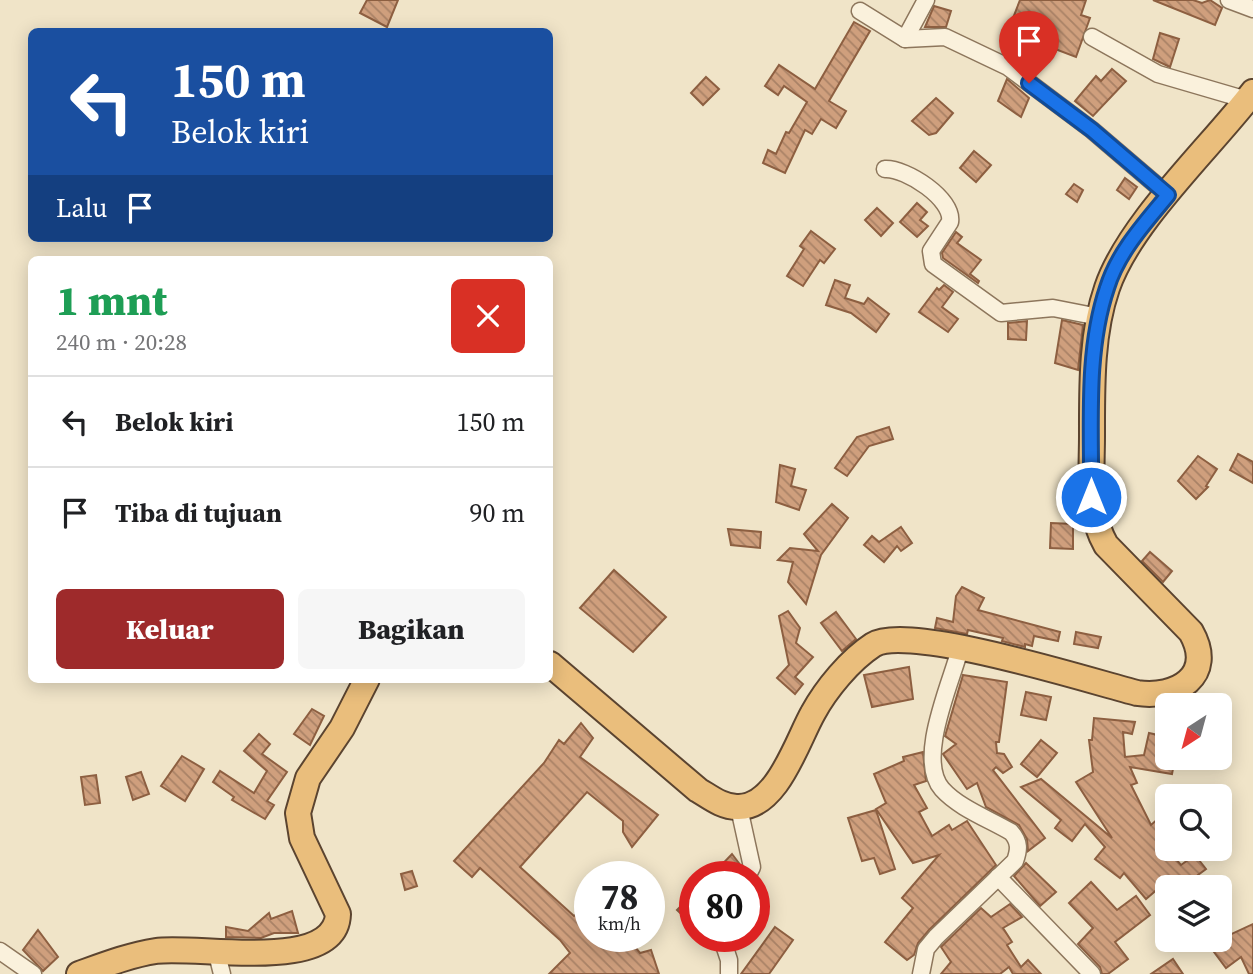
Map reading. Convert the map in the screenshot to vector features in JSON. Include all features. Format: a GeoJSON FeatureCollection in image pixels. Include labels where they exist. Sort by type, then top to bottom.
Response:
{"type":"FeatureCollection","features":[{"type":"Feature","properties":{"kind":"highway"},"geometry":{"type":"LineString","coordinates":[[553,667],[698,790],[721,804],[738,808],[760,800],[774,787],[814,711],[844,672],[872,646],[896,638],[960,649],[1151,695],[1181,688],[1194,673],[1199,654],[1191,632],[1122,563],[1097,528],[1091,497],[1092,424],[1099,317],[1107,287],[1124,253],[1250,96]]}},
{"type":"Feature","properties":{"kind":"highway"},"geometry":{"type":"LineString","coordinates":[[79,974],[157,951],[219,964],[308,953],[324,943],[336,927],[337,911],[302,838],[298,813],[308,778],[342,728],[365,683]]}},
{"type":"Feature","properties":{"kind":"street"},"geometry":{"type":"LineString","coordinates":[[905,39],[926,0]]}},
{"type":"Feature","properties":{"kind":"street"},"geometry":{"type":"LineString","coordinates":[[1229,0],[1253,9]]}},
{"type":"Feature","properties":{"kind":"street"},"geometry":{"type":"LineString","coordinates":[[860,11],[905,39],[945,37],[1008,67],[1092,130],[1168,195]]}},
{"type":"Feature","properties":{"kind":"street"},"geometry":{"type":"LineString","coordinates":[[1092,37],[1158,74],[1250,96]]}},
{"type":"Feature","properties":{"kind":"street"},"geometry":{"type":"LineString","coordinates":[[885,169],[895,169],[912,176],[946,205],[950,222],[931,251],[933,264],[993,310],[1009,314],[1053,308],[1099,317]]}},
{"type":"Feature","properties":{"kind":"street"},"geometry":{"type":"LineString","coordinates":[[921,974],[926,949],[1015,861],[1018,843],[1015,837],[940,787],[932,764],[935,736],[960,649]]}},
{"type":"Feature","properties":{"kind":"street"},"geometry":{"type":"LineString","coordinates":[[738,808],[751,861]]}},
{"type":"Feature","properties":{"kind":"street"},"geometry":{"type":"LineString","coordinates":[[998,877],[1093,974]]}},
{"type":"Feature","properties":{"kind":"street"},"geometry":{"type":"LineString","coordinates":[[0,951],[33,974]]}},
{"type":"Feature","properties":{"kind":"street"},"geometry":{"type":"LineString","coordinates":[[726,952],[729,974]]}},
{"type":"Feature","properties":{"kind":"building"},"geometry":{"type":"Polygon","coordinates":[[[367,0],[398,0],[387,27],[360,13],[367,0]]]}},
{"type":"Feature","properties":{"kind":"building"},"geometry":{"type":"Polygon","coordinates":[[[1020,0],[1086,0],[1081,15],[1090,18],[1076,57],[1008,31],[1020,0]]]}},
{"type":"Feature","properties":{"kind":"building"},"geometry":{"type":"Polygon","coordinates":[[[1153,0],[1193,0],[1202,3],[1210,0],[1222,8],[1215,25],[1153,0]]]}},
{"type":"Feature","properties":{"kind":"building"},"geometry":{"type":"Polygon","coordinates":[[[934,6],[951,11],[946,27],[925,27],[934,6]]]}},
{"type":"Feature","properties":{"kind":"building"},"geometry":{"type":"Polygon","coordinates":[[[854,22],[870,31],[829,101],[846,111],[836,128],[821,119],[812,134],[805,130],[785,173],[763,163],[768,150],[776,154],[786,132],[789,133],[807,102],[784,86],[778,95],[765,86],[779,65],[815,89],[854,22]]]}},
{"type":"Feature","properties":{"kind":"building"},"geometry":{"type":"Polygon","coordinates":[[[1160,33],[1179,39],[1170,67],[1153,59],[1160,33]]]}},
{"type":"Feature","properties":{"kind":"building"},"geometry":{"type":"Polygon","coordinates":[[[1112,69],[1126,81],[1093,116],[1075,101],[1096,76],[1101,81],[1112,69]]]}},
{"type":"Feature","properties":{"kind":"building"},"geometry":{"type":"Polygon","coordinates":[[[706,77],[719,89],[703,105],[691,93],[706,77]]]}},
{"type":"Feature","properties":{"kind":"building"},"geometry":{"type":"Polygon","coordinates":[[[1007,79],[1029,98],[1021,117],[998,101],[1007,79]]]}},
{"type":"Feature","properties":{"kind":"building"},"geometry":{"type":"Polygon","coordinates":[[[936,98],[953,113],[936,133],[929,135],[912,121],[936,98]]]}},
{"type":"Feature","properties":{"kind":"building"},"geometry":{"type":"Polygon","coordinates":[[[974,151],[991,165],[976,182],[960,168],[974,151]]]}},
{"type":"Feature","properties":{"kind":"building"},"geometry":{"type":"Polygon","coordinates":[[[1125,178],[1137,187],[1129,199],[1117,190],[1125,178]]]}},
{"type":"Feature","properties":{"kind":"building"},"geometry":{"type":"Polygon","coordinates":[[[1074,184],[1083,190],[1077,202],[1066,194],[1074,184]]]}},
{"type":"Feature","properties":{"kind":"building"},"geometry":{"type":"Polygon","coordinates":[[[917,203],[927,212],[920,220],[928,226],[917,237],[900,222],[917,203]]]}},
{"type":"Feature","properties":{"kind":"building"},"geometry":{"type":"Polygon","coordinates":[[[877,208],[893,223],[881,236],[865,220],[877,208]]]}},
{"type":"Feature","properties":{"kind":"building"},"geometry":{"type":"Polygon","coordinates":[[[811,231],[835,249],[824,263],[820,260],[803,286],[787,276],[804,249],[800,246],[811,231]]]}},
{"type":"Feature","properties":{"kind":"building"},"geometry":{"type":"Polygon","coordinates":[[[956,232],[962,237],[957,243],[981,260],[970,274],[978,283],[943,258],[942,253],[956,232]]]}},
{"type":"Feature","properties":{"kind":"building"},"geometry":{"type":"Polygon","coordinates":[[[835,280],[850,285],[845,298],[864,304],[868,298],[889,314],[876,332],[851,313],[826,305],[835,280]]]}},
{"type":"Feature","properties":{"kind":"building"},"geometry":{"type":"Polygon","coordinates":[[[944,285],[953,292],[942,307],[958,319],[948,332],[919,312],[937,288],[939,290],[944,285]]]}},
{"type":"Feature","properties":{"kind":"building"},"geometry":{"type":"Polygon","coordinates":[[[1062,320],[1083,325],[1078,370],[1055,363],[1062,320]]]}},
{"type":"Feature","properties":{"kind":"building"},"geometry":{"type":"Polygon","coordinates":[[[1027,321],[1026,340],[1008,339],[1008,323],[1027,321]]]}},
{"type":"Feature","properties":{"kind":"building"},"geometry":{"type":"Polygon","coordinates":[[[889,427],[893,439],[869,446],[847,476],[835,468],[857,437],[889,427]]]}},
{"type":"Feature","properties":{"kind":"building"},"geometry":{"type":"Polygon","coordinates":[[[1238,454],[1253,462],[1253,483],[1230,470],[1238,454]]]}},
{"type":"Feature","properties":{"kind":"building"},"geometry":{"type":"Polygon","coordinates":[[[1198,456],[1217,469],[1206,486],[1208,487],[1196,499],[1178,481],[1198,456]]]}},
{"type":"Feature","properties":{"kind":"building"},"geometry":{"type":"Polygon","coordinates":[[[780,465],[795,469],[791,486],[806,490],[799,510],[776,502],[780,465]]]}},
{"type":"Feature","properties":{"kind":"building"},"geometry":{"type":"Polygon","coordinates":[[[832,504],[848,518],[821,555],[806,604],[788,582],[793,562],[778,560],[790,548],[818,551],[804,534],[832,504]]]}},
{"type":"Feature","properties":{"kind":"building"},"geometry":{"type":"Polygon","coordinates":[[[1051,523],[1073,524],[1073,549],[1050,548],[1051,523]]]}},
{"type":"Feature","properties":{"kind":"building"},"geometry":{"type":"Polygon","coordinates":[[[901,527],[912,543],[901,551],[897,546],[884,562],[864,545],[872,536],[879,542],[901,527]]]}},
{"type":"Feature","properties":{"kind":"building"},"geometry":{"type":"Polygon","coordinates":[[[728,529],[761,532],[760,548],[731,545],[728,529]]]}},
{"type":"Feature","properties":{"kind":"building"},"geometry":{"type":"Polygon","coordinates":[[[1150,552],[1172,571],[1163,582],[1142,561],[1150,552]]]}},
{"type":"Feature","properties":{"kind":"building"},"geometry":{"type":"Polygon","coordinates":[[[614,570],[666,617],[633,652],[580,608],[614,570]]]}},
{"type":"Feature","properties":{"kind":"building"},"geometry":{"type":"Polygon","coordinates":[[[962,587],[984,598],[978,610],[1060,632],[1058,641],[1034,636],[1032,646],[1025,644],[1025,647],[1002,641],[1003,638],[968,630],[967,634],[935,628],[937,618],[953,622],[956,596],[962,587]]]}},
{"type":"Feature","properties":{"kind":"building"},"geometry":{"type":"Polygon","coordinates":[[[788,611],[800,628],[796,643],[813,657],[795,677],[803,684],[795,694],[777,678],[789,665],[779,616],[788,611]]]}},
{"type":"Feature","properties":{"kind":"building"},"geometry":{"type":"Polygon","coordinates":[[[836,612],[856,639],[842,651],[821,623],[836,612]]]}},
{"type":"Feature","properties":{"kind":"building"},"geometry":{"type":"Polygon","coordinates":[[[1076,632],[1101,637],[1098,648],[1074,644],[1076,632]]]}},
{"type":"Feature","properties":{"kind":"building"},"geometry":{"type":"Polygon","coordinates":[[[909,667],[913,699],[872,707],[864,675],[909,667]]]}},
{"type":"Feature","properties":{"kind":"building"},"geometry":{"type":"Polygon","coordinates":[[[963,675],[1007,682],[999,742],[996,742],[997,753],[1004,754],[1012,767],[1003,773],[996,767],[993,770],[1045,838],[1028,851],[1027,839],[1019,825],[986,807],[977,783],[967,789],[943,754],[956,744],[945,736],[963,675]]]}},
{"type":"Feature","properties":{"kind":"building"},"geometry":{"type":"Polygon","coordinates":[[[1026,692],[1051,697],[1046,720],[1021,715],[1026,692]]]}},
{"type":"Feature","properties":{"kind":"building"},"geometry":{"type":"Polygon","coordinates":[[[312,709],[324,716],[310,745],[294,734],[312,709]]]}},
{"type":"Feature","properties":{"kind":"building"},"geometry":{"type":"Polygon","coordinates":[[[1094,718],[1135,722],[1132,734],[1123,732],[1125,757],[1144,755],[1149,733],[1155,734],[1155,770],[1173,770],[1172,774],[1130,767],[1137,783],[1131,785],[1151,825],[1155,822],[1155,861],[1178,861],[1181,865],[1187,861],[1200,861],[1206,869],[1198,875],[1155,875],[1155,891],[1146,899],[1124,873],[1120,878],[1095,859],[1105,847],[1085,824],[1072,841],[1055,828],[1061,820],[1021,787],[1041,779],[1112,838],[1076,782],[1093,772],[1089,740],[1092,740],[1094,718]]]}},
{"type":"Feature","properties":{"kind":"building"},"geometry":{"type":"Polygon","coordinates":[[[581,723],[593,738],[580,757],[658,815],[632,847],[623,832],[623,821],[587,792],[520,867],[574,916],[574,952],[652,952],[659,974],[549,974],[570,953],[560,940],[480,868],[472,877],[454,861],[544,763],[559,740],[564,744],[581,723]]]}},
{"type":"Feature","properties":{"kind":"building"},"geometry":{"type":"Polygon","coordinates":[[[259,734],[270,744],[262,754],[287,772],[267,801],[274,805],[265,819],[232,800],[234,797],[213,782],[220,771],[254,793],[267,771],[244,751],[259,734]]]}},
{"type":"Feature","properties":{"kind":"building"},"geometry":{"type":"Polygon","coordinates":[[[1041,740],[1057,753],[1037,777],[1021,764],[1041,740]]]}},
{"type":"Feature","properties":{"kind":"building"},"geometry":{"type":"Polygon","coordinates":[[[923,752],[926,781],[914,785],[927,808],[919,812],[932,836],[949,825],[952,830],[967,821],[996,865],[929,930],[918,943],[914,955],[907,960],[885,942],[913,908],[902,898],[939,855],[913,863],[876,809],[886,803],[874,774],[904,761],[903,757],[923,752]]]}},
{"type":"Feature","properties":{"kind":"building"},"geometry":{"type":"Polygon","coordinates":[[[182,756],[204,769],[185,801],[161,786],[182,756]]]}},
{"type":"Feature","properties":{"kind":"building"},"geometry":{"type":"Polygon","coordinates":[[[141,772],[149,794],[133,800],[126,777],[141,772]]]}},
{"type":"Feature","properties":{"kind":"building"},"geometry":{"type":"Polygon","coordinates":[[[96,775],[100,803],[85,805],[81,777],[96,775]]]}},
{"type":"Feature","properties":{"kind":"building"},"geometry":{"type":"Polygon","coordinates":[[[876,810],[895,869],[880,874],[874,858],[862,861],[848,818],[876,810]]]}},
{"type":"Feature","properties":{"kind":"building"},"geometry":{"type":"Polygon","coordinates":[[[732,854],[737,861],[725,861],[732,854]]]}},
{"type":"Feature","properties":{"kind":"building"},"geometry":{"type":"Polygon","coordinates":[[[1026,863],[1056,892],[1040,906],[1014,876],[1026,863]]]}},
{"type":"Feature","properties":{"kind":"building"},"geometry":{"type":"Polygon","coordinates":[[[412,871],[417,886],[405,890],[401,874],[412,871]]]}},
{"type":"Feature","properties":{"kind":"building"},"geometry":{"type":"Polygon","coordinates":[[[1091,882],[1117,910],[1136,896],[1150,915],[1115,942],[1128,959],[1108,974],[1102,974],[1100,967],[1078,944],[1093,928],[1069,903],[1091,882]]]}},
{"type":"Feature","properties":{"kind":"building"},"geometry":{"type":"Polygon","coordinates":[[[1010,904],[1022,917],[1003,928],[1012,942],[1007,945],[1021,967],[1028,960],[1041,974],[1013,974],[1009,967],[1000,974],[941,974],[951,962],[941,947],[981,908],[991,917],[1010,904]]]}},
{"type":"Feature","properties":{"kind":"building"},"geometry":{"type":"Polygon","coordinates":[[[292,911],[298,933],[274,933],[261,938],[226,937],[226,927],[248,931],[269,913],[271,919],[292,911]]]}},
{"type":"Feature","properties":{"kind":"building"},"geometry":{"type":"Polygon","coordinates":[[[1253,924],[1253,974],[1249,974],[1241,957],[1226,968],[1214,952],[1232,952],[1232,934],[1253,924]]]}},
{"type":"Feature","properties":{"kind":"building"},"geometry":{"type":"Polygon","coordinates":[[[775,927],[793,940],[769,974],[741,974],[757,952],[770,952],[770,934],[775,927]]]}},
{"type":"Feature","properties":{"kind":"building"},"geometry":{"type":"Polygon","coordinates":[[[38,930],[58,957],[43,971],[23,950],[38,930]]]}},
{"type":"Feature","properties":{"kind":"building"},"geometry":{"type":"Polygon","coordinates":[[[1173,959],[1183,974],[1151,974],[1173,959]]]}},
{"type":"Feature","properties":{"kind":"route"},"geometry":{"type":"LineString","coordinates":[[1029,83],[1092,130],[1168,195],[1124,253],[1107,287],[1099,317],[1095,347],[1091,497]]}}]}
